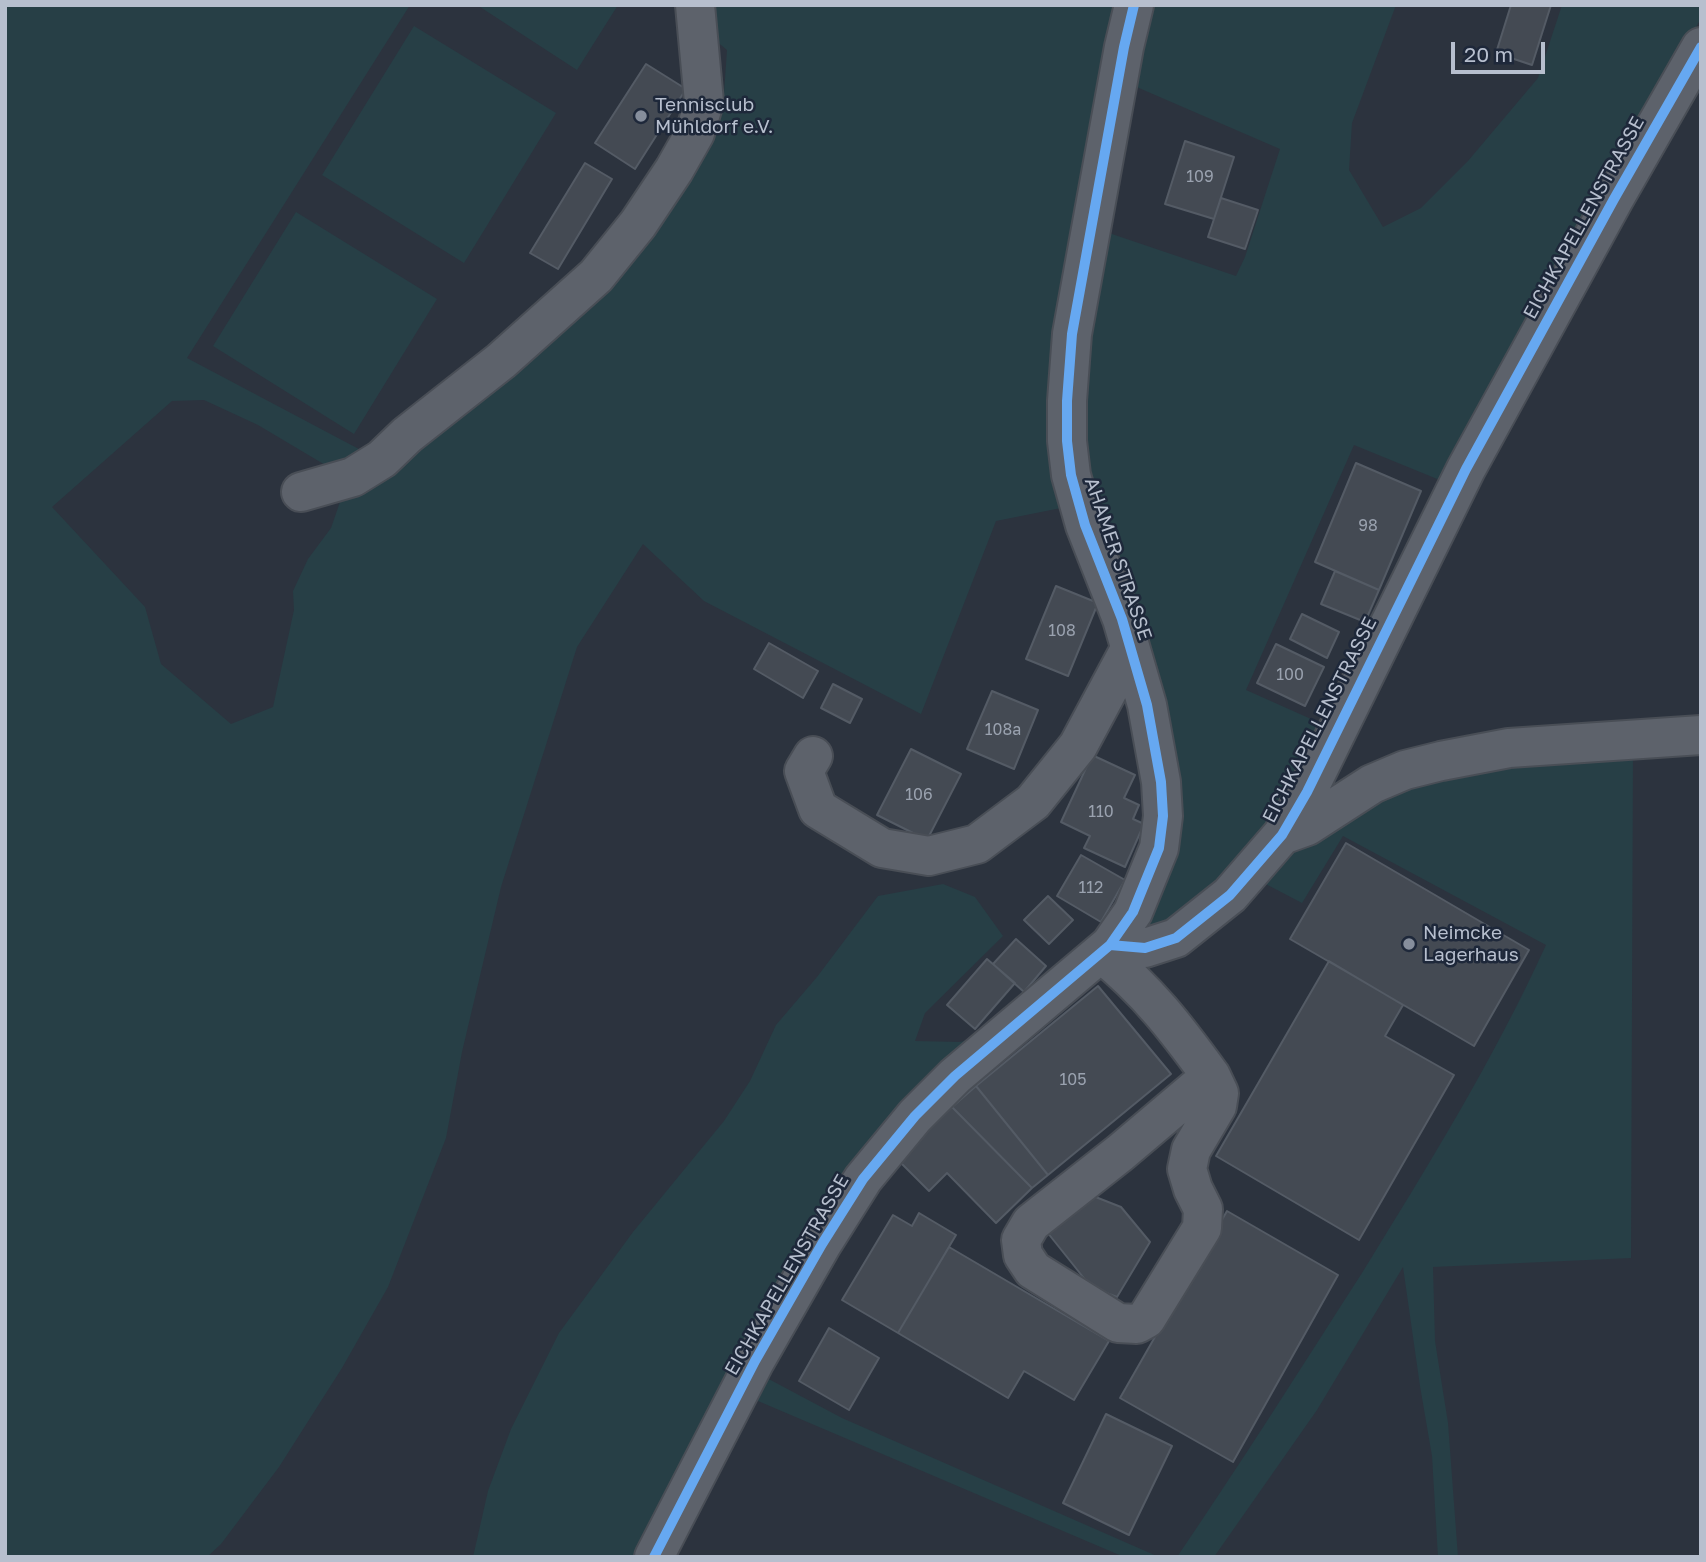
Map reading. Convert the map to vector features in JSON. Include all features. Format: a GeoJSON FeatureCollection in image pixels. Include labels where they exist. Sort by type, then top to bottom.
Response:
{"type":"FeatureCollection","features":[{"type":"Feature","properties":{"kind":"street"},"geometry":{"type":"LineString","coordinates":[[301,492],[353,477],[382,459],[407,435],[501,361],[596,276],[630,234],[674,170],[695,133],[704,102],[695,5]]}},
{"type":"Feature","properties":{"kind":"street","name":"AHAMER STRASSE"},"geometry":{"type":"LineString","coordinates":[[1106,949],[1133,912],[1151,873],[1159,848],[1163,816],[1161,782],[1147,705],[1122,619],[1085,525],[1071,475],[1067,401],[1072,334],[1134,5]]}},
{"type":"Feature","properties":{"kind":"street","name":"EICHKAPELLENSTRASSE"},"geometry":{"type":"LineString","coordinates":[[654,1557],[762,1350],[822,1244],[863,1179],[915,1116],[955,1076],[1106,949],[1145,948],[1176,938],[1230,895],[1282,835],[1307,792],[1466,469],[1701,47]]}},
{"type":"Feature","properties":{"kind":"street"},"geometry":{"type":"LineString","coordinates":[[813,756],[804,771],[818,809],[882,848],[929,856],[977,844],[1033,802],[1078,746],[1130,649]]}},
{"type":"Feature","properties":{"kind":"street"},"geometry":{"type":"LineString","coordinates":[[1282,835],[1307,826],[1372,784],[1405,770],[1441,761],[1509,748],[1701,735]]}},
{"type":"Feature","properties":{"kind":"street"},"geometry":{"type":"LineString","coordinates":[[1106,949],[1152,998],[1211,1076],[1219,1093],[1217,1106],[1191,1150],[1187,1169],[1203,1209],[1202,1228],[1146,1319],[1137,1324],[1118,1323],[1033,1270],[1023,1255],[1021,1240],[1031,1223],[1211,1076]]}},
{"type":"Feature","properties":{"kind":"shaded area"},"geometry":{"type":"Polygon","coordinates":[[[5,5],[410,5],[187,358],[389,465],[667,201],[723,108],[727,50],[673,5],[1120,5],[1066,507],[996,521],[921,714],[704,601],[643,544],[577,647],[501,887],[462,1052],[446,1138],[388,1287],[342,1368],[279,1467],[221,1544],[207,1557],[5,1557],[5,5]],[[204,400],[172,401],[52,507],[145,607],[161,664],[231,724],[273,707],[294,610],[293,591],[308,559],[331,528],[340,502],[337,472],[258,425],[204,400]]]}},
{"type":"Feature","properties":{"kind":"shaded area"},"geometry":{"type":"Polygon","coordinates":[[[477,5],[618,5],[577,70],[477,5]]]}},
{"type":"Feature","properties":{"kind":"shaded area"},"geometry":{"type":"Polygon","coordinates":[[[1149,5],[1396,5],[1352,123],[1349,170],[1383,227],[1421,208],[1468,161],[1538,78],[1562,5],[1701,5],[1701,18],[1447,483],[1354,445],[1246,690],[1329,727],[1299,789],[1219,894],[1152,929],[1147,923],[1168,873],[1101,515],[1083,455],[1079,403],[1106,232],[1236,276],[1245,257],[1280,149],[1132,85],[1149,5]]]}},
{"type":"Feature","properties":{"kind":"shaded area"},"geometry":{"type":"Polygon","coordinates":[[[414,26],[556,113],[464,263],[322,175],[414,26]]]}},
{"type":"Feature","properties":{"kind":"shaded area"},"geometry":{"type":"Polygon","coordinates":[[[296,212],[437,299],[354,434],[213,346],[296,212]]]}},
{"type":"Feature","properties":{"kind":"shaded area"},"geometry":{"type":"Polygon","coordinates":[[[1633,745],[1631,1258],[1433,1267],[1435,1341],[1448,1423],[1458,1557],[1438,1557],[1432,1456],[1403,1267],[1317,1410],[1214,1557],[1177,1557],[1294,1380],[1411,1193],[1505,1029],[1546,945],[1343,836],[1302,903],[1260,881],[1307,835],[1379,790],[1633,745]]]}},
{"type":"Feature","properties":{"kind":"shaded area"},"geometry":{"type":"Polygon","coordinates":[[[943,884],[975,897],[1003,936],[925,1013],[915,1041],[960,1042],[991,1033],[944,1068],[644,1557],[473,1557],[488,1491],[511,1429],[559,1333],[633,1232],[724,1121],[750,1081],[776,1025],[817,977],[878,896],[943,884]]]}},
{"type":"Feature","properties":{"kind":"shaded area"},"geometry":{"type":"Polygon","coordinates":[[[763,1376],[842,1418],[1159,1557],[1124,1557],[751,1398],[763,1376]]]}},
{"type":"Feature","properties":{"kind":"building"},"geometry":{"type":"Polygon","coordinates":[[[1511,5],[1551,5],[1532,65],[1496,53],[1511,5]]]}},
{"type":"Feature","properties":{"kind":"building","name":"Tennisclub Mühldorf e.V."},"geometry":{"type":"Polygon","coordinates":[[[646,64],[686,89],[635,169],[595,143],[646,64]]]}},
{"type":"Feature","properties":{"kind":"building"},"geometry":{"type":"Polygon","coordinates":[[[1185,141],[1234,157],[1214,219],[1165,204],[1185,141]]]}},
{"type":"Feature","properties":{"kind":"building"},"geometry":{"type":"Polygon","coordinates":[[[585,163],[612,179],[558,269],[530,253],[585,163]]]}},
{"type":"Feature","properties":{"kind":"building"},"geometry":{"type":"Polygon","coordinates":[[[1221,198],[1258,210],[1245,249],[1208,237],[1221,198]]]}},
{"type":"Feature","properties":{"kind":"building"},"geometry":{"type":"Polygon","coordinates":[[[1356,463],[1421,491],[1379,590],[1315,562],[1356,463]]]}},
{"type":"Feature","properties":{"kind":"building"},"geometry":{"type":"Polygon","coordinates":[[[1335,571],[1379,590],[1365,622],[1321,604],[1335,571]]]}},
{"type":"Feature","properties":{"kind":"building"},"geometry":{"type":"Polygon","coordinates":[[[1056,586],[1098,603],[1068,676],[1026,659],[1056,586]]]}},
{"type":"Feature","properties":{"kind":"building"},"geometry":{"type":"Polygon","coordinates":[[[1302,614],[1339,632],[1327,658],[1290,639],[1302,614]]]}},
{"type":"Feature","properties":{"kind":"building"},"geometry":{"type":"Polygon","coordinates":[[[769,643],[818,671],[803,698],[754,669],[769,643]]]}},
{"type":"Feature","properties":{"kind":"building"},"geometry":{"type":"Polygon","coordinates":[[[1276,644],[1324,667],[1305,706],[1257,683],[1276,644]]]}},
{"type":"Feature","properties":{"kind":"building"},"geometry":{"type":"Polygon","coordinates":[[[833,684],[862,699],[850,723],[821,708],[833,684]]]}},
{"type":"Feature","properties":{"kind":"building"},"geometry":{"type":"Polygon","coordinates":[[[992,691],[1038,710],[1014,769],[967,749],[992,691]]]}},
{"type":"Feature","properties":{"kind":"building"},"geometry":{"type":"Polygon","coordinates":[[[911,749],[961,774],[927,840],[877,815],[911,749]]]}},
{"type":"Feature","properties":{"kind":"building"},"geometry":{"type":"Polygon","coordinates":[[[1092,755],[1135,775],[1124,798],[1139,805],[1133,819],[1144,824],[1125,867],[1084,848],[1090,836],[1061,822],[1092,755]]]}},
{"type":"Feature","properties":{"kind":"building","name":"Neimcke Lagerhaus"},"geometry":{"type":"Polygon","coordinates":[[[1346,843],[1529,950],[1474,1046],[1290,939],[1346,843]]]}},
{"type":"Feature","properties":{"kind":"building"},"geometry":{"type":"Polygon","coordinates":[[[1081,855],[1125,880],[1101,922],[1057,896],[1081,855]]]}},
{"type":"Feature","properties":{"kind":"building"},"geometry":{"type":"Polygon","coordinates":[[[1048,896],[1073,920],[1049,944],[1024,920],[1048,896]]]}},
{"type":"Feature","properties":{"kind":"building"},"geometry":{"type":"Polygon","coordinates":[[[1016,939],[1046,966],[1024,992],[993,964],[1016,939]]]}},
{"type":"Feature","properties":{"kind":"building"},"geometry":{"type":"Polygon","coordinates":[[[987,959],[1015,983],[975,1029],[947,1005],[987,959]]]}},
{"type":"Feature","properties":{"kind":"building"},"geometry":{"type":"Polygon","coordinates":[[[1329,961],[1403,1005],[1385,1036],[1454,1075],[1359,1240],[1216,1156],[1329,961]]]}},
{"type":"Feature","properties":{"kind":"building"},"geometry":{"type":"Polygon","coordinates":[[[1098,986],[1171,1074],[1048,1175],[976,1086],[1098,986]]]}},
{"type":"Feature","properties":{"kind":"building"},"geometry":{"type":"Polygon","coordinates":[[[976,1086],[1048,1175],[1032,1188],[952,1107],[976,1086]]]}},
{"type":"Feature","properties":{"kind":"building"},"geometry":{"type":"Polygon","coordinates":[[[952,1107],[1032,1188],[996,1223],[947,1173],[929,1191],[898,1160],[952,1107]]]}},
{"type":"Feature","properties":{"kind":"building"},"geometry":{"type":"Polygon","coordinates":[[[1093,1196],[1121,1207],[1150,1242],[1117,1297],[1091,1287],[1047,1232],[1093,1196]]]}},
{"type":"Feature","properties":{"kind":"building"},"geometry":{"type":"Polygon","coordinates":[[[1227,1211],[1338,1275],[1233,1462],[1120,1398],[1227,1211]]]}},
{"type":"Feature","properties":{"kind":"building"},"geometry":{"type":"Polygon","coordinates":[[[919,1213],[956,1235],[898,1333],[842,1300],[893,1215],[912,1226],[919,1213]]]}},
{"type":"Feature","properties":{"kind":"building"},"geometry":{"type":"Polygon","coordinates":[[[949,1247],[1109,1341],[1074,1400],[1024,1371],[1008,1398],[898,1333],[949,1247]]]}},
{"type":"Feature","properties":{"kind":"building"},"geometry":{"type":"Polygon","coordinates":[[[829,1328],[879,1358],[849,1410],[799,1381],[829,1328]]]}},
{"type":"Feature","properties":{"kind":"building"},"geometry":{"type":"Polygon","coordinates":[[[1106,1414],[1172,1446],[1129,1535],[1063,1503],[1106,1414]]]}},
{"type":"Feature","properties":{"kind":"cycle path"},"geometry":{"type":"LineString","coordinates":[[654,1557],[755,1361],[863,1179],[915,1116],[955,1076],[1110,945],[1133,912],[1159,848],[1163,816],[1161,782],[1147,705],[1122,619],[1085,525],[1071,475],[1067,441],[1072,334],[1134,5]]}},
{"type":"Feature","properties":{"kind":"cycle path"},"geometry":{"type":"LineString","coordinates":[[1110,945],[1145,948],[1176,938],[1230,895],[1282,835],[1307,792],[1466,469],[1701,47]]}},
{"type":"Feature","properties":{"kind":"place","name":"Tennisclub Mühldorf e.V."},"geometry":{"type":"Point","coordinates":[641,116]}},
{"type":"Feature","properties":{"kind":"place","name":"Neimcke Lagerhaus"},"geometry":{"type":"Point","coordinates":[1409,944]}}]}
